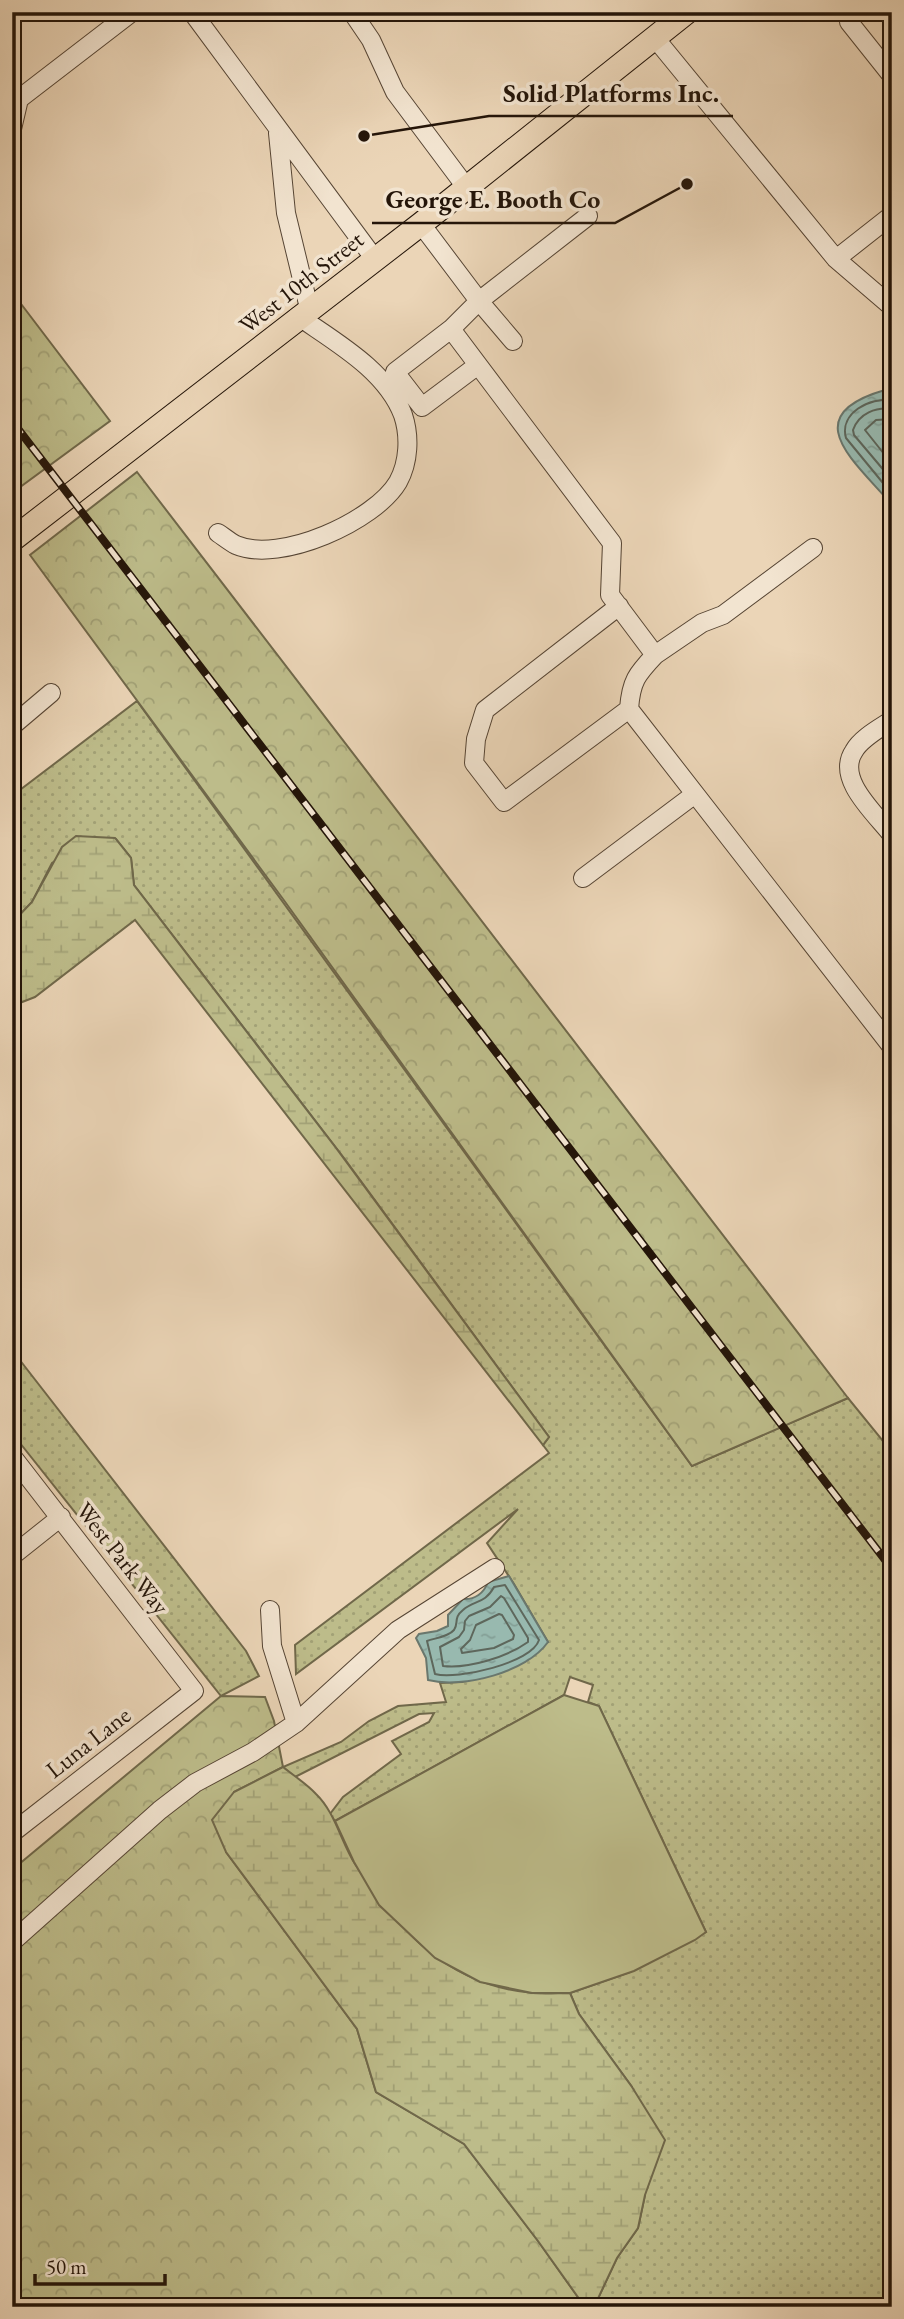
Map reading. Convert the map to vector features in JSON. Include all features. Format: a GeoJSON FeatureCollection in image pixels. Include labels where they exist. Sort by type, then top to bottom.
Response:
{"type":"FeatureCollection","features":[{"type":"Feature","properties":{"kind":"main road","name":"West 10th Street"},"geometry":{"type":"LineString","coordinates":[[12,540],[421,224],[686,13]]}},
{"type":"Feature","properties":{"kind":"street"},"geometry":{"type":"LineString","coordinates":[[12,129],[19,99],[132,12]]}},
{"type":"Feature","properties":{"kind":"street"},"geometry":{"type":"LineString","coordinates":[[192,12],[374,258]]}},
{"type":"Feature","properties":{"kind":"street"},"geometry":{"type":"LineString","coordinates":[[352,12],[370,40],[396,92],[466,187]]}},
{"type":"Feature","properties":{"kind":"street"},"geometry":{"type":"LineString","coordinates":[[849,22],[892,76]]}},
{"type":"Feature","properties":{"kind":"street"},"geometry":{"type":"LineString","coordinates":[[655,38],[836,259],[892,307]]}},
{"type":"Feature","properties":{"kind":"street"},"geometry":{"type":"LineString","coordinates":[[218,533],[237,546],[249,548],[271,550],[303,544],[348,525],[382,501],[398,482],[406,459],[408,438],[402,413],[371,369],[304,312],[286,212],[278,131]]}},
{"type":"Feature","properties":{"kind":"street"},"geometry":{"type":"LineString","coordinates":[[836,259],[892,215]]}},
{"type":"Feature","properties":{"kind":"street"},"geometry":{"type":"LineString","coordinates":[[478,365],[422,407],[395,372],[588,216]]}},
{"type":"Feature","properties":{"kind":"street"},"geometry":{"type":"LineString","coordinates":[[421,224],[513,341]]}},
{"type":"Feature","properties":{"kind":"street"},"geometry":{"type":"LineString","coordinates":[[451,329],[612,543],[610,594],[656,655]]}},
{"type":"Feature","properties":{"kind":"street"},"geometry":{"type":"LineString","coordinates":[[813,548],[723,615],[702,622],[656,655],[637,674],[630,689],[629,709],[892,1046]]}},
{"type":"Feature","properties":{"kind":"street"},"geometry":{"type":"LineString","coordinates":[[619,606],[485,710],[475,739],[474,763],[504,802],[629,709]]}},
{"type":"Feature","properties":{"kind":"street"},"geometry":{"type":"LineString","coordinates":[[12,726],[51,694]]}},
{"type":"Feature","properties":{"kind":"street"},"geometry":{"type":"LineString","coordinates":[[892,719],[857,746],[850,758],[849,767],[855,787],[892,835]]}},
{"type":"Feature","properties":{"kind":"street"},"geometry":{"type":"LineString","coordinates":[[583,878],[695,794]]}},
{"type":"Feature","properties":{"kind":"street","name":"West Park Way"},"geometry":{"type":"LineString","coordinates":[[12,1456],[194,1691]]}},
{"type":"Feature","properties":{"kind":"street"},"geometry":{"type":"LineString","coordinates":[[12,1556],[61,1517]]}},
{"type":"Feature","properties":{"kind":"street"},"geometry":{"type":"LineString","coordinates":[[12,1942],[160,1810],[195,1783],[253,1752],[296,1723],[398,1630],[495,1568]]}},
{"type":"Feature","properties":{"kind":"street"},"geometry":{"type":"LineString","coordinates":[[270,1610],[272,1646],[296,1723]]}},
{"type":"Feature","properties":{"kind":"street","name":"Luna Lane"},"geometry":{"type":"LineString","coordinates":[[12,1833],[194,1691]]}},
{"type":"Feature","properties":{"kind":"green space"},"geometry":{"type":"Polygon","coordinates":[[[12,292],[110,421],[12,493],[12,292]]]}},
{"type":"Feature","properties":{"kind":"green space"},"geometry":{"type":"Polygon","coordinates":[[[137,472],[848,1398],[692,1466],[283,899],[30,555],[137,472]]]}},
{"type":"Feature","properties":{"kind":"green space"},"geometry":{"type":"Polygon","coordinates":[[[137,701],[692,1466],[848,1398],[892,1452],[892,2307],[594,2307],[617,2258],[638,2228],[645,2195],[632,2087],[579,2014],[570,1993],[630,1972],[706,1932],[599,1706],[588,1702],[593,1685],[570,1677],[564,1695],[335,1821],[330,1814],[343,1797],[401,1754],[392,1741],[429,1722],[434,1713],[419,1714],[295,1777],[283,1767],[341,1742],[369,1721],[398,1706],[446,1702],[440,1683],[462,1682],[481,1677],[548,1642],[487,1543],[518,1509],[296,1674],[295,1645],[549,1453],[543,1445],[549,1437],[344,1158],[134,885],[131,858],[116,839],[95,838],[52,863],[32,902],[12,923],[12,796],[137,701]]]}},
{"type":"Feature","properties":{"kind":"green space"},"geometry":{"type":"Polygon","coordinates":[[[76,836],[115,838],[131,858],[134,885],[336,1148],[549,1437],[543,1445],[135,920],[35,997],[12,1006],[12,923],[32,902],[62,847],[76,836]]]}},
{"type":"Feature","properties":{"kind":"green space"},"geometry":{"type":"Polygon","coordinates":[[[12,1350],[246,1651],[259,1676],[221,1696],[12,1433],[12,1350]]]}},
{"type":"Feature","properties":{"kind":"green space"},"geometry":{"type":"Polygon","coordinates":[[[564,1695],[599,1706],[706,1932],[634,1971],[570,1993],[532,1993],[480,1982],[435,1958],[379,1905],[354,1862],[335,1821],[564,1695]]]}},
{"type":"Feature","properties":{"kind":"green space"},"geometry":{"type":"Polygon","coordinates":[[[221,1696],[265,1697],[274,1721],[283,1767],[234,1792],[226,1852],[357,2029],[376,2092],[464,2144],[585,2307],[27,2307],[12,2288],[12,1870],[221,1696]]]}},
{"type":"Feature","properties":{"kind":"green space"},"geometry":{"type":"Polygon","coordinates":[[[283,1767],[323,1801],[355,1864],[389,1911],[429,1951],[451,1967],[503,1988],[533,1993],[570,1993],[579,2014],[632,2087],[665,2140],[645,2195],[638,2228],[617,2258],[594,2307],[585,2307],[464,2144],[376,2092],[357,2029],[226,1852],[212,1820],[234,1792],[283,1767]]]}},
{"type":"Feature","properties":{"kind":"water"},"geometry":{"type":"Polygon","coordinates":[[[885,390],[892,394],[892,505],[850,457],[841,441],[838,426],[843,413],[858,401],[885,390]]]}},
{"type":"Feature","properties":{"kind":"water"},"geometry":{"type":"Polygon","coordinates":[[[509,1576],[548,1642],[525,1662],[493,1676],[459,1682],[428,1680],[426,1658],[416,1638],[419,1634],[448,1626],[448,1615],[463,1599],[478,1595],[488,1582],[509,1576]]]}},
{"type":"Feature","properties":{"kind":"railway"},"geometry":{"type":"LineString","coordinates":[[12,421],[892,1569]]}},
{"type":"Feature","properties":{"kind":"place","name":"Solid Platforms Inc."},"geometry":{"type":"Point","coordinates":[364,136]}},
{"type":"Feature","properties":{"kind":"place","name":"George E. Booth Co"},"geometry":{"type":"Point","coordinates":[687,184]}}]}
